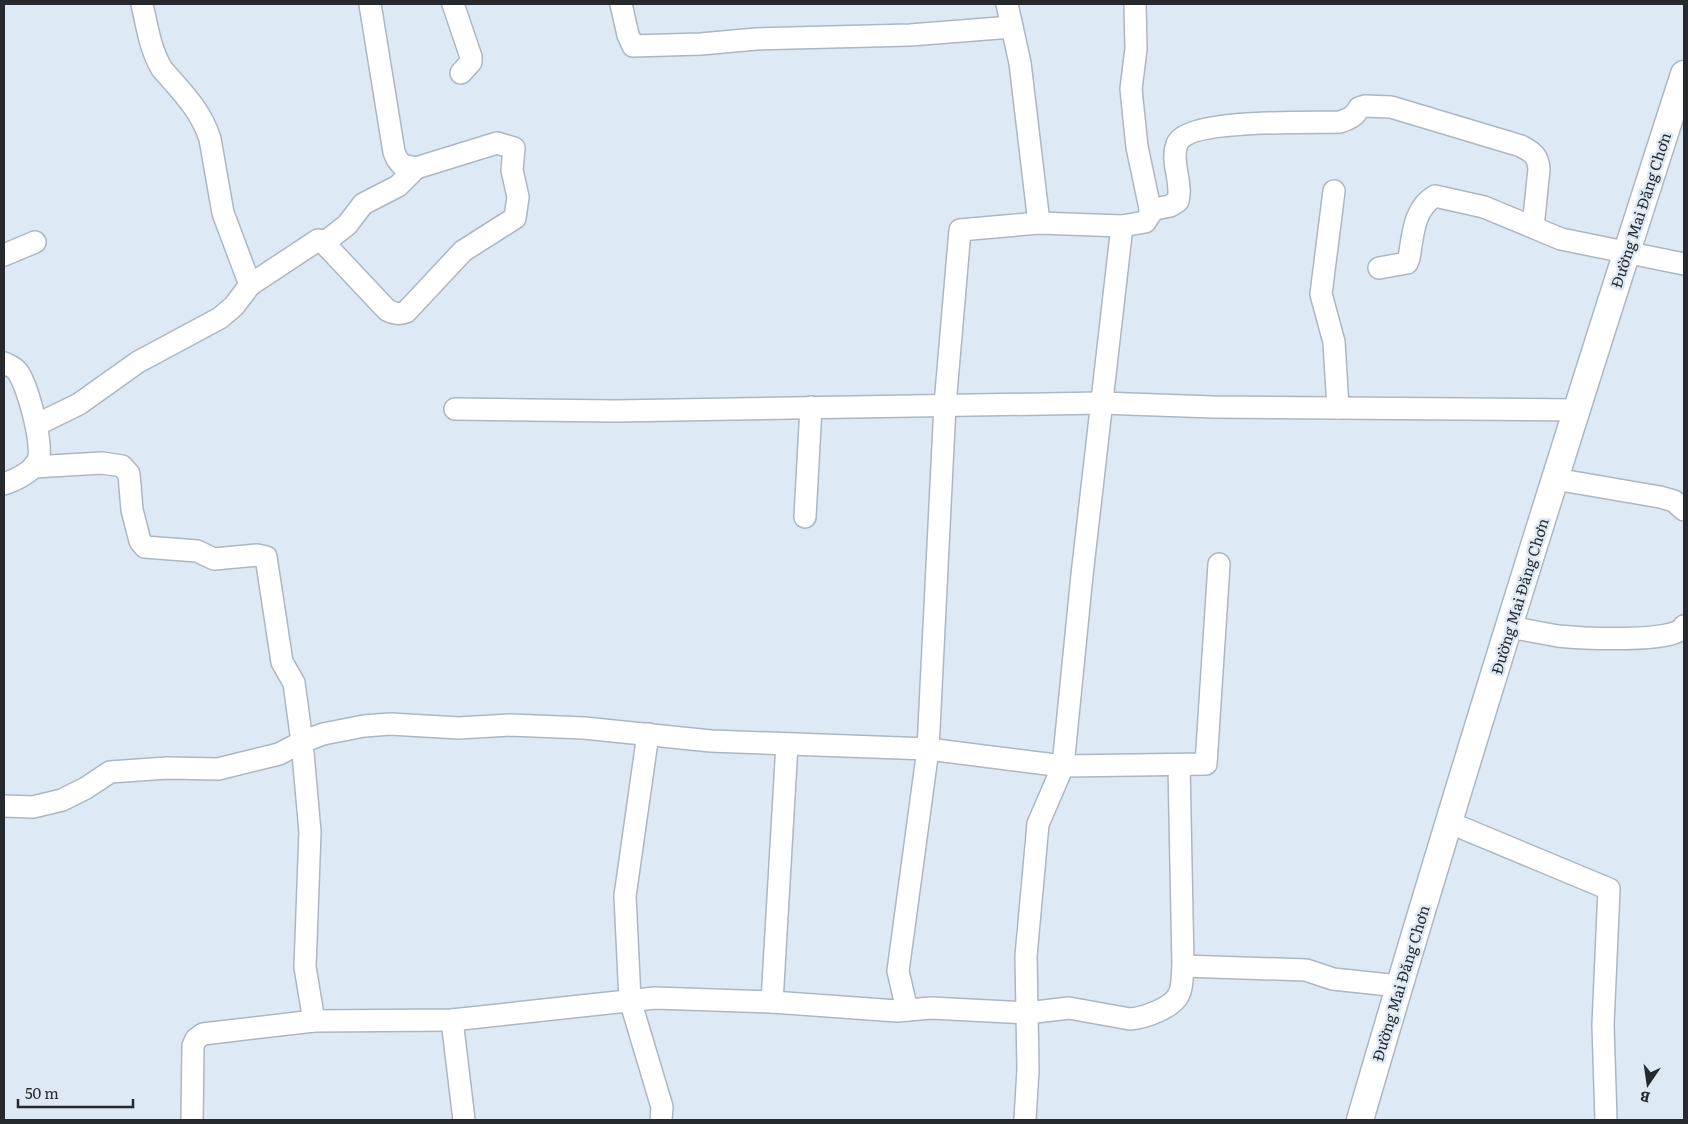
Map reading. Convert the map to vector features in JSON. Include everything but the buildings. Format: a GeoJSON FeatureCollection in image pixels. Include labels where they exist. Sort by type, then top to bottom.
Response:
{"type":"FeatureCollection","features":[{"type":"Feature","properties":{"kind":"main road","name":"Đường Mai Đăng Chơn"},"geometry":{"type":"LineString","coordinates":[[1360,1120],[1448,822],[1684,74]]}},
{"type":"Feature","properties":{"kind":"street"},"geometry":{"type":"LineString","coordinates":[[142,4],[157,62],[200,114],[206,127],[223,213],[250,285]]}},
{"type":"Feature","properties":{"kind":"street"},"geometry":{"type":"LineString","coordinates":[[370,4],[394,152],[402,165],[416,168]]}},
{"type":"Feature","properties":{"kind":"street"},"geometry":{"type":"LineString","coordinates":[[453,4],[471,57],[471,62],[461,73]]}},
{"type":"Feature","properties":{"kind":"street"},"geometry":{"type":"LineString","coordinates":[[621,4],[628,35],[633,46],[701,44],[756,39],[910,35],[1012,27]]}},
{"type":"Feature","properties":{"kind":"street"},"geometry":{"type":"LineString","coordinates":[[1007,4],[1020,63],[1039,223]]}},
{"type":"Feature","properties":{"kind":"street"},"geometry":{"type":"LineString","coordinates":[[906,1010],[898,971],[928,749],[945,405],[960,230],[1039,223],[1122,226],[1146,222],[1151,213],[1137,147],[1131,89],[1136,49],[1135,4]]}},
{"type":"Feature","properties":{"kind":"street"},"geometry":{"type":"LineString","coordinates":[[1150,210],[1170,206],[1178,201],[1179,188],[1175,153],[1177,143],[1182,137],[1227,125],[1340,122],[1350,118],[1360,108],[1365,106],[1391,107],[1521,146],[1536,155],[1539,169],[1532,227]]}},
{"type":"Feature","properties":{"kind":"street"},"geometry":{"type":"LineString","coordinates":[[36,425],[79,404],[138,362],[220,318],[234,306],[250,285],[318,240],[325,242],[387,310],[396,314],[406,312],[463,251],[515,218],[518,197],[512,170],[514,148],[498,143],[416,168],[398,186],[363,204],[347,225],[325,242]]}},
{"type":"Feature","properties":{"kind":"street"},"geometry":{"type":"LineString","coordinates":[[1334,191],[1321,294],[1334,342],[1338,408]]}},
{"type":"Feature","properties":{"kind":"street"},"geometry":{"type":"LineString","coordinates":[[1379,268],[1406,263],[1409,258],[1420,209],[1428,200],[1436,196],[1484,206],[1561,239],[1684,264]]}},
{"type":"Feature","properties":{"kind":"street"},"geometry":{"type":"LineString","coordinates":[[1025,1120],[1028,1070],[1026,956],[1038,824],[1062,766],[1122,226]]}},
{"type":"Feature","properties":{"kind":"street"},"geometry":{"type":"LineString","coordinates":[[4,255],[35,242]]}},
{"type":"Feature","properties":{"kind":"street"},"geometry":{"type":"LineString","coordinates":[[4,363],[16,369],[22,379],[36,425],[40,446],[38,461],[33,467],[18,478],[4,484]]}},
{"type":"Feature","properties":{"kind":"street"},"geometry":{"type":"LineString","coordinates":[[455,409],[616,411],[1102,403],[1213,407],[1577,410]]}},
{"type":"Feature","properties":{"kind":"street"},"geometry":{"type":"LineString","coordinates":[[805,517],[811,407]]}},
{"type":"Feature","properties":{"kind":"street"},"geometry":{"type":"LineString","coordinates":[[33,467],[102,463],[122,466],[129,474],[132,510],[140,541],[145,547],[197,551],[214,559],[257,555],[266,557],[282,662],[294,683],[302,742],[310,832],[305,967],[314,1021]]}},
{"type":"Feature","properties":{"kind":"street"},"geometry":{"type":"LineString","coordinates":[[1555,479],[1660,497],[1674,501],[1684,510]]}},
{"type":"Feature","properties":{"kind":"street"},"geometry":{"type":"LineString","coordinates":[[4,806],[33,807],[62,800],[86,788],[110,772],[148,769],[218,769],[279,754],[323,734],[390,724],[459,728],[510,725],[584,728],[711,742],[928,749],[1062,766],[1206,764],[1219,564]]}},
{"type":"Feature","properties":{"kind":"street"},"geometry":{"type":"LineString","coordinates":[[1509,627],[1559,636],[1605,639],[1662,636],[1678,633],[1684,629],[1684,626]]}},
{"type":"Feature","properties":{"kind":"street"},"geometry":{"type":"LineString","coordinates":[[648,734],[625,896],[630,1000],[662,1107],[662,1120]]}},
{"type":"Feature","properties":{"kind":"street"},"geometry":{"type":"LineString","coordinates":[[772,1002],[787,744]]}},
{"type":"Feature","properties":{"kind":"street"},"geometry":{"type":"LineString","coordinates":[[192,1120],[193,1046],[199,1036],[314,1021],[452,1020],[655,998],[704,998],[897,1011],[931,1008],[1027,1013],[1069,1008],[1119,1017],[1140,1018],[1149,1016],[1177,998],[1181,990],[1179,765]]}},
{"type":"Feature","properties":{"kind":"street"},"geometry":{"type":"LineString","coordinates":[[1448,822],[1609,889],[1603,1025],[1606,1120]]}},
{"type":"Feature","properties":{"kind":"street"},"geometry":{"type":"LineString","coordinates":[[1182,966],[1306,970],[1333,979],[1399,986]]}},
{"type":"Feature","properties":{"kind":"street"},"geometry":{"type":"LineString","coordinates":[[452,1020],[464,1120]]}}]}
